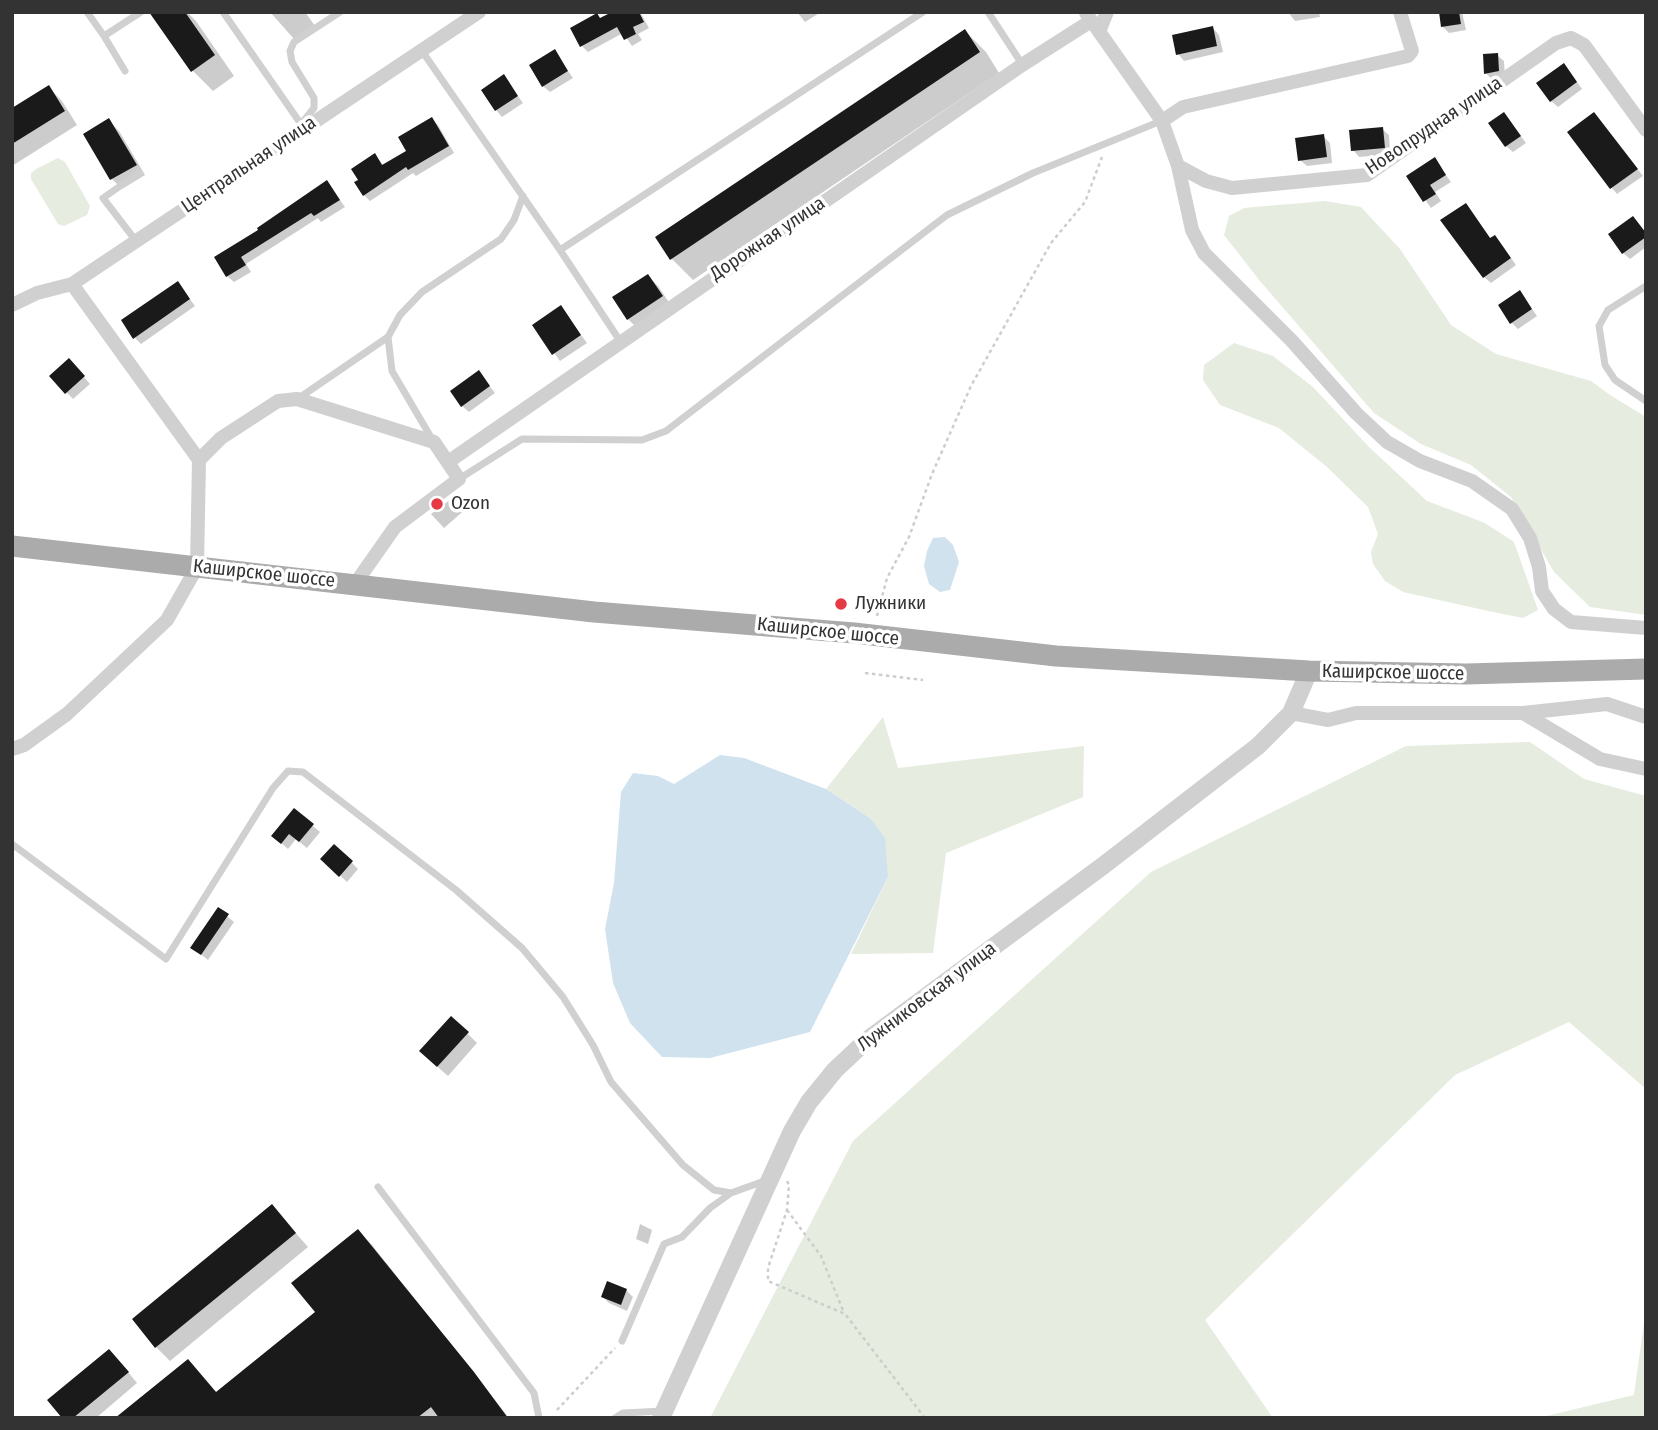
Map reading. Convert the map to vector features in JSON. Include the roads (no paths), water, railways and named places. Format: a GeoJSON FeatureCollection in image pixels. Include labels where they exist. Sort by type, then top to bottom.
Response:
{"type":"FeatureCollection","features":[{"type":"Feature","properties":{"kind":"main road","name":"Каширское шоссе"},"geometry":{"type":"LineString","coordinates":[[12,546],[594,612],[720,621],[1056,656],[1309,671],[1466,674],[1646,669]]}},
{"type":"Feature","properties":{"kind":"street"},"geometry":{"type":"LineString","coordinates":[[1107,12],[1092,22],[1162,121],[1178,166],[1192,230],[1204,253],[1387,442],[1420,461],[1472,481],[1511,509],[1530,538],[1539,567],[1542,591],[1554,609],[1571,622],[1646,628]]}},
{"type":"Feature","properties":{"kind":"street"},"geometry":{"type":"LineString","coordinates":[[1162,121],[1183,107],[1408,56],[1412,51],[1399,12]]}},
{"type":"Feature","properties":{"kind":"street","name":"Центральная улица"},"geometry":{"type":"LineString","coordinates":[[12,305],[37,293],[72,284],[302,126],[422,51],[471,14]]}},
{"type":"Feature","properties":{"kind":"street","name":"Дорожная улица"},"geometry":{"type":"LineString","coordinates":[[448,462],[1022,65],[1092,22]]}},
{"type":"Feature","properties":{"kind":"street","name":"Новопрудная улица"},"geometry":{"type":"LineString","coordinates":[[1178,166],[1206,181],[1232,188],[1367,175],[1556,43],[1571,38],[1584,45],[1646,130]]}},
{"type":"Feature","properties":{"kind":"street"},"geometry":{"type":"LineString","coordinates":[[18,747],[67,714],[167,620],[197,567],[199,460],[72,284]]}},
{"type":"Feature","properties":{"kind":"street"},"geometry":{"type":"LineString","coordinates":[[199,460],[221,438],[278,401],[297,399],[434,442],[459,479],[395,527],[355,584]]}},
{"type":"Feature","properties":{"kind":"street","name":"Лужниковская улица"},"geometry":{"type":"LineString","coordinates":[[663,1414],[792,1131],[809,1102],[835,1070],[866,1041],[1104,865],[1258,746],[1291,713],[1309,671]]}},
{"type":"Feature","properties":{"kind":"street"},"geometry":{"type":"LineString","coordinates":[[1291,713],[1328,720],[1356,713],[1523,713],[1607,704],[1646,717]]}},
{"type":"Feature","properties":{"kind":"street"},"geometry":{"type":"LineString","coordinates":[[1523,713],[1600,759],[1646,769]]}},
{"type":"Feature","properties":{"kind":"lane"},"geometry":{"type":"LineString","coordinates":[[87,12],[125,71]]}},
{"type":"Feature","properties":{"kind":"lane"},"geometry":{"type":"LineString","coordinates":[[104,36],[141,12]]}},
{"type":"Feature","properties":{"kind":"lane"},"geometry":{"type":"LineString","coordinates":[[223,12],[302,126],[314,108],[314,98],[292,62],[290,51],[294,43],[340,12]]}},
{"type":"Feature","properties":{"kind":"lane"},"geometry":{"type":"LineString","coordinates":[[560,250],[923,12]]}},
{"type":"Feature","properties":{"kind":"lane"},"geometry":{"type":"LineString","coordinates":[[988,12],[1022,65]]}},
{"type":"Feature","properties":{"kind":"lane"},"geometry":{"type":"LineString","coordinates":[[422,51],[620,341]]}},
{"type":"Feature","properties":{"kind":"lane"},"geometry":{"type":"LineString","coordinates":[[459,479],[522,439],[642,440],[666,431],[947,215],[1033,173],[1162,121]]}},
{"type":"Feature","properties":{"kind":"lane"},"geometry":{"type":"LineString","coordinates":[[136,242],[103,198],[139,173]]}},
{"type":"Feature","properties":{"kind":"lane"},"geometry":{"type":"LineString","coordinates":[[297,399],[388,337],[400,315],[422,292],[501,239],[514,220],[523,196]]}},
{"type":"Feature","properties":{"kind":"lane"},"geometry":{"type":"LineString","coordinates":[[1646,286],[1608,310],[1599,326],[1605,365],[1615,380],[1646,401]]}},
{"type":"Feature","properties":{"kind":"lane"},"geometry":{"type":"LineString","coordinates":[[388,337],[392,371],[434,442]]}},
{"type":"Feature","properties":{"kind":"lane"},"geometry":{"type":"LineString","coordinates":[[12,760],[18,747]]}},
{"type":"Feature","properties":{"kind":"lane"},"geometry":{"type":"LineString","coordinates":[[12,844],[166,959],[272,788],[288,771],[303,772],[456,890],[522,948],[563,997],[593,1045],[611,1083],[635,1112],[683,1165],[714,1190],[731,1193]]}},
{"type":"Feature","properties":{"kind":"lane"},"geometry":{"type":"LineString","coordinates":[[622,1340],[664,1244],[682,1237],[710,1208],[731,1193],[775,1170]]}},
{"type":"Feature","properties":{"kind":"lane"},"geometry":{"type":"LineString","coordinates":[[378,1187],[534,1393],[540,1418]]}},
{"type":"Feature","properties":{"kind":"lane"},"geometry":{"type":"LineString","coordinates":[[615,1418],[623,1413],[663,1414]]}},
{"type":"Feature","properties":{"kind":"water"},"geometry":{"type":"Polygon","coordinates":[[[945,537],[953,545],[959,562],[950,590],[940,592],[929,584],[924,566],[933,538],[945,537]]]}},
{"type":"Feature","properties":{"kind":"water"},"geometry":{"type":"Polygon","coordinates":[[[720,755],[744,758],[826,789],[870,818],[885,838],[888,877],[810,1032],[710,1058],[662,1057],[630,1023],[613,983],[605,929],[614,883],[621,792],[633,773],[658,776],[674,784],[720,755]]]}},
{"type":"Feature","properties":{"kind":"place","name":"Ozon"},"geometry":{"type":"Point","coordinates":[437,504]}},
{"type":"Feature","properties":{"kind":"place","name":"Лужники"},"geometry":{"type":"Point","coordinates":[841,604]}}]}
